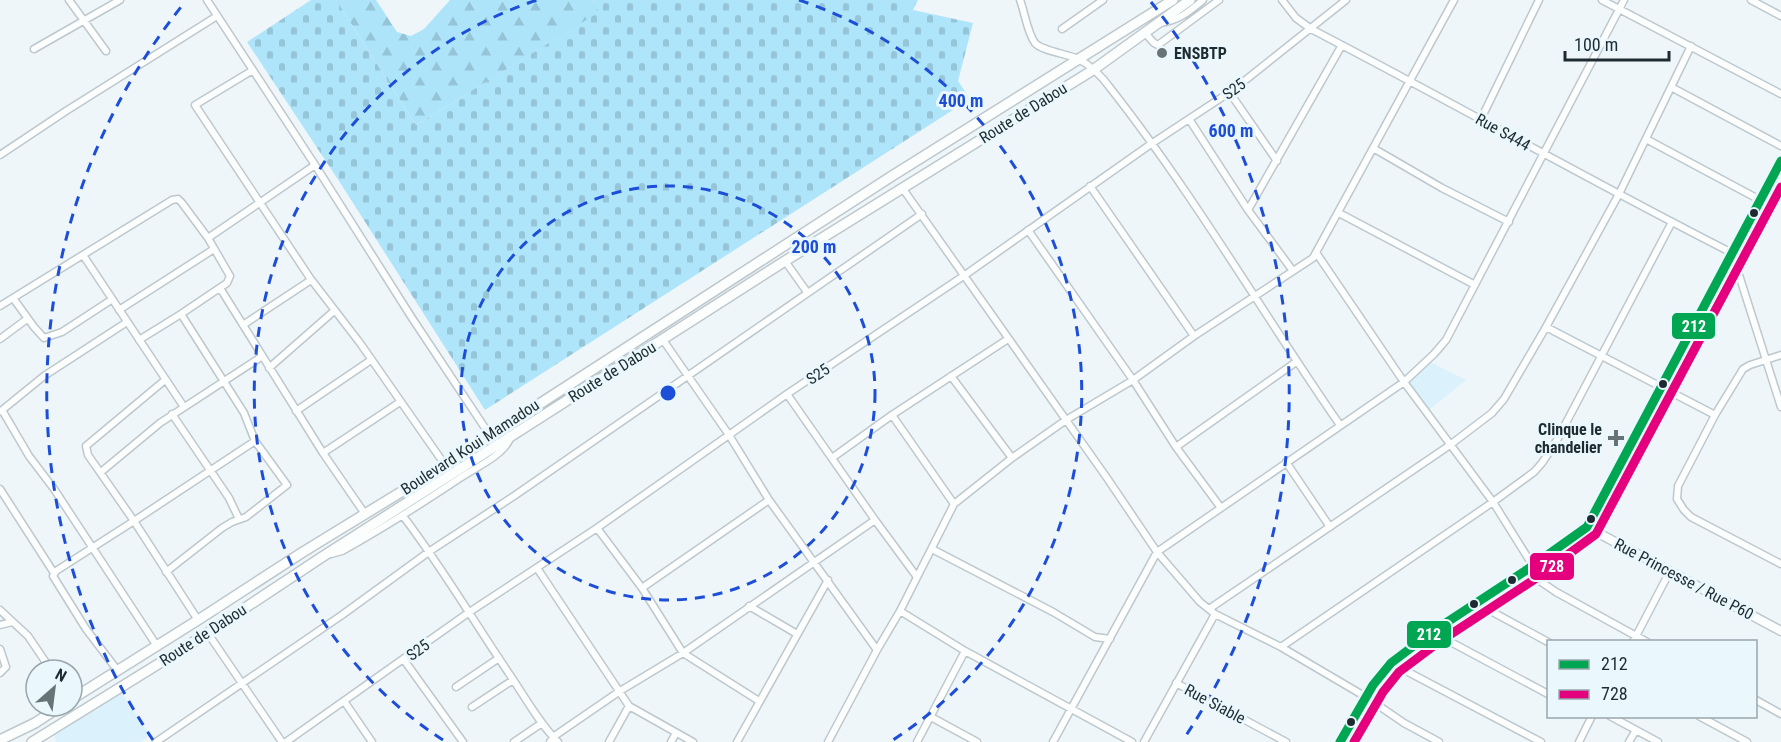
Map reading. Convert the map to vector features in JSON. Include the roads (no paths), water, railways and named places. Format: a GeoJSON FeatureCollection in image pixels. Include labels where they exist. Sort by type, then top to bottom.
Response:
{"type":"FeatureCollection","features":[{"type":"Feature","properties":{"kind":"main road"},"geometry":{"type":"LineString","coordinates":[[1079,59],[1173,0]]}},
{"type":"Feature","properties":{"kind":"main road","name":"Route de Dabou"},"geometry":{"type":"LineString","coordinates":[[32,742],[785,261],[1093,70],[1190,0]]}},
{"type":"Feature","properties":{"kind":"main road","name":"Boulevard Koui Mamadou"},"geometry":{"type":"LineString","coordinates":[[84,692],[303,552],[445,465],[489,434],[1079,59]]}},
{"type":"Feature","properties":{"kind":"main road"},"geometry":{"type":"LineString","coordinates":[[0,740],[43,718]]}},
{"type":"Feature","properties":{"kind":"street"},"geometry":{"type":"LineString","coordinates":[[69,0],[106,51]]}},
{"type":"Feature","properties":{"kind":"street"},"geometry":{"type":"LineString","coordinates":[[34,49],[120,0]]}},
{"type":"Feature","properties":{"kind":"street"},"geometry":{"type":"LineString","coordinates":[[207,0],[489,434]]}},
{"type":"Feature","properties":{"kind":"street"},"geometry":{"type":"LineString","coordinates":[[1029,0],[1021,3],[1035,43],[1079,59],[1109,87],[1255,296],[1296,362],[1340,425]]}},
{"type":"Feature","properties":{"kind":"street"},"geometry":{"type":"LineString","coordinates":[[1062,30],[1103,0]]}},
{"type":"Feature","properties":{"kind":"street"},"geometry":{"type":"LineString","coordinates":[[1155,12],[1162,0]]}},
{"type":"Feature","properties":{"kind":"street"},"geometry":{"type":"LineString","coordinates":[[1160,23],[1173,21],[1188,13],[1203,0]]}},
{"type":"Feature","properties":{"kind":"street"},"geometry":{"type":"LineString","coordinates":[[1144,33],[1158,45],[1219,0]]}},
{"type":"Feature","properties":{"kind":"street","name":"Rue S444"},"geometry":{"type":"LineString","coordinates":[[1282,0],[1296,18],[1311,28],[1732,253]]}},
{"type":"Feature","properties":{"kind":"street","name":"S25"},"geometry":{"type":"LineString","coordinates":[[284,742],[468,613],[597,528],[787,394],[965,275],[1151,144],[1230,93],[1346,0]]}},
{"type":"Feature","properties":{"kind":"street"},"geometry":{"type":"LineString","coordinates":[[828,742],[900,611],[954,504],[1012,458],[1066,420],[1133,380],[1194,336],[1317,254],[1372,148],[1454,0]]}},
{"type":"Feature","properties":{"kind":"street"},"geometry":{"type":"LineString","coordinates":[[1481,119],[1539,0]]}},
{"type":"Feature","properties":{"kind":"street"},"geometry":{"type":"LineString","coordinates":[[1602,0],[1781,94]]}},
{"type":"Feature","properties":{"kind":"street"},"geometry":{"type":"LineString","coordinates":[[1053,742],[1157,552],[1404,382],[1446,340],[1624,0]]}},
{"type":"Feature","properties":{"kind":"street"},"geometry":{"type":"LineString","coordinates":[[1751,0],[1781,16]]}},
{"type":"Feature","properties":{"kind":"street"},"geometry":{"type":"LineString","coordinates":[[1188,13],[1194,20]]}},
{"type":"Feature","properties":{"kind":"street"},"geometry":{"type":"LineString","coordinates":[[0,156],[66,111],[217,16]]}},
{"type":"Feature","properties":{"kind":"street"},"geometry":{"type":"LineString","coordinates":[[1248,210],[1342,45]]}},
{"type":"Feature","properties":{"kind":"street"},"geometry":{"type":"LineString","coordinates":[[1144,742],[1212,611],[1450,445],[1492,413],[1504,399],[1619,194],[1690,46]]}},
{"type":"Feature","properties":{"kind":"street"},"geometry":{"type":"LineString","coordinates":[[253,70],[195,105],[311,280],[445,465]]}},
{"type":"Feature","properties":{"kind":"street"},"geometry":{"type":"LineString","coordinates":[[1671,87],[1781,146]]}},
{"type":"Feature","properties":{"kind":"street"},"geometry":{"type":"LineString","coordinates":[[1230,93],[1277,161]]}},
{"type":"Feature","properties":{"kind":"street"},"geometry":{"type":"LineString","coordinates":[[1189,119],[1248,210],[1293,271]]}},
{"type":"Feature","properties":{"kind":"street"},"geometry":{"type":"LineString","coordinates":[[1646,139],[1760,200]]}},
{"type":"Feature","properties":{"kind":"street"},"geometry":{"type":"LineString","coordinates":[[1372,148],[1509,222]]}},
{"type":"Feature","properties":{"kind":"street"},"geometry":{"type":"LineString","coordinates":[[208,238],[315,165]]}},
{"type":"Feature","properties":{"kind":"street"},"geometry":{"type":"LineString","coordinates":[[1342,742],[1373,685],[1391,663],[1432,632],[1529,569],[1587,527],[1780,166]]}},
{"type":"Feature","properties":{"kind":"street"},"geometry":{"type":"LineString","coordinates":[[1090,186],[1194,336]]}},
{"type":"Feature","properties":{"kind":"street"},"geometry":{"type":"LineString","coordinates":[[903,189],[922,213],[1157,552],[1193,594],[1212,611],[1281,647],[1439,742]]}},
{"type":"Feature","properties":{"kind":"street"},"geometry":{"type":"LineString","coordinates":[[0,306],[172,200],[178,199],[208,238],[230,276],[227,283],[220,288],[139,340]]}},
{"type":"Feature","properties":{"kind":"street"},"geometry":{"type":"LineString","coordinates":[[156,742],[922,213]]}},
{"type":"Feature","properties":{"kind":"street"},"geometry":{"type":"LineString","coordinates":[[1339,213],[1475,285]]}},
{"type":"Feature","properties":{"kind":"street"},"geometry":{"type":"LineString","coordinates":[[1281,647],[1493,502],[1542,463],[1557,440],[1672,222]]}},
{"type":"Feature","properties":{"kind":"street"},"geometry":{"type":"LineString","coordinates":[[1028,230],[1133,380],[1176,447],[1221,508]]}},
{"type":"Feature","properties":{"kind":"street"},"geometry":{"type":"LineString","coordinates":[[119,310],[214,249]]}},
{"type":"Feature","properties":{"kind":"street"},"geometry":{"type":"LineString","coordinates":[[1732,253],[1781,407]]}},
{"type":"Feature","properties":{"kind":"street"},"geometry":{"type":"LineString","coordinates":[[1317,254],[1404,382],[1493,502],[1529,569],[1556,592],[1635,639],[1670,571]]}},
{"type":"Feature","properties":{"kind":"street"},"geometry":{"type":"LineString","coordinates":[[83,255],[184,407]]}},
{"type":"Feature","properties":{"kind":"street"},"geometry":{"type":"LineString","coordinates":[[785,261],[807,292]]}},
{"type":"Feature","properties":{"kind":"street"},"geometry":{"type":"LineString","coordinates":[[243,325],[311,280]]}},
{"type":"Feature","properties":{"kind":"street"},"geometry":{"type":"LineString","coordinates":[[220,288],[261,357],[365,514]]}},
{"type":"Feature","properties":{"kind":"street"},"geometry":{"type":"LineString","coordinates":[[14,298],[27,319],[44,338],[62,332],[111,300]]}},
{"type":"Feature","properties":{"kind":"street"},"geometry":{"type":"LineString","coordinates":[[269,368],[334,311]]}},
{"type":"Feature","properties":{"kind":"street"},"geometry":{"type":"LineString","coordinates":[[166,572],[222,528],[246,517],[287,485],[255,441],[244,413],[181,314]]}},
{"type":"Feature","properties":{"kind":"street"},"geometry":{"type":"LineString","coordinates":[[0,339],[27,319]]}},
{"type":"Feature","properties":{"kind":"street"},"geometry":{"type":"LineString","coordinates":[[127,322],[44,376],[1,411],[28,456],[54,489],[157,646]]}},
{"type":"Feature","properties":{"kind":"street"},"geometry":{"type":"LineString","coordinates":[[1546,327],[1715,415]]}},
{"type":"Feature","properties":{"kind":"street"},"geometry":{"type":"LineString","coordinates":[[832,458],[892,415],[1008,339]]}},
{"type":"Feature","properties":{"kind":"street"},"geometry":{"type":"LineString","coordinates":[[663,340],[729,435],[769,500],[877,650]]}},
{"type":"Feature","properties":{"kind":"street"},"geometry":{"type":"LineString","coordinates":[[1781,355],[1743,369],[1715,415],[1678,486],[1677,499],[1692,517],[1781,564]]}},
{"type":"Feature","properties":{"kind":"street"},"geometry":{"type":"LineString","coordinates":[[101,472],[172,414],[261,357]]}},
{"type":"Feature","properties":{"kind":"street"},"geometry":{"type":"LineString","coordinates":[[296,411],[371,360]]}},
{"type":"Feature","properties":{"kind":"street"},"geometry":{"type":"LineString","coordinates":[[1176,447],[1296,362]]}},
{"type":"Feature","properties":{"kind":"street"},"geometry":{"type":"LineString","coordinates":[[951,376],[1012,458]]}},
{"type":"Feature","properties":{"kind":"street"},"geometry":{"type":"LineString","coordinates":[[165,380],[88,443],[86,450],[198,620]]}},
{"type":"Feature","properties":{"kind":"street"},"geometry":{"type":"LineString","coordinates":[[787,394],[917,577]]}},
{"type":"Feature","properties":{"kind":"street"},"geometry":{"type":"LineString","coordinates":[[323,453],[400,402]]}},
{"type":"Feature","properties":{"kind":"street"},"geometry":{"type":"LineString","coordinates":[[172,414],[229,498],[239,519]]}},
{"type":"Feature","properties":{"kind":"street"},"geometry":{"type":"LineString","coordinates":[[892,415],[954,504]]}},
{"type":"Feature","properties":{"kind":"street"},"geometry":{"type":"LineString","coordinates":[[322,557],[342,551],[403,516],[490,459],[506,447],[513,434]]}},
{"type":"Feature","properties":{"kind":"street"},"geometry":{"type":"LineString","coordinates":[[54,573],[255,441]]}},
{"type":"Feature","properties":{"kind":"street"},"geometry":{"type":"LineString","coordinates":[[1286,462],[1330,527]]}},
{"type":"Feature","properties":{"kind":"street"},"geometry":{"type":"LineString","coordinates":[[0,489],[86,628],[118,671]]}},
{"type":"Feature","properties":{"kind":"street"},"geometry":{"type":"LineString","coordinates":[[642,588],[769,500]]}},
{"type":"Feature","properties":{"kind":"street"},"geometry":{"type":"LineString","coordinates":[[403,516],[430,551],[468,613],[554,740],[620,691],[683,653],[875,520]]}},
{"type":"Feature","properties":{"kind":"street","name":"Rue Princesse / Rue P60"},"geometry":{"type":"LineString","coordinates":[[1587,527],[1781,631]]}},
{"type":"Feature","properties":{"kind":"street"},"geometry":{"type":"LineString","coordinates":[[597,528],[642,588],[683,653],[759,701]]}},
{"type":"Feature","properties":{"kind":"street"},"geometry":{"type":"LineString","coordinates":[[932,549],[1095,637],[1110,639]]}},
{"type":"Feature","properties":{"kind":"street"},"geometry":{"type":"LineString","coordinates":[[537,568],[629,706],[693,742]]}},
{"type":"Feature","properties":{"kind":"street"},"geometry":{"type":"LineString","coordinates":[[737,742],[828,580]]}},
{"type":"Feature","properties":{"kind":"street"},"geometry":{"type":"LineString","coordinates":[[1476,603],[1547,641]]}},
{"type":"Feature","properties":{"kind":"street"},"geometry":{"type":"LineString","coordinates":[[749,606],[797,634]]}},
{"type":"Feature","properties":{"kind":"street"},"geometry":{"type":"LineString","coordinates":[[0,610],[28,636],[43,658]]}},
{"type":"Feature","properties":{"kind":"street"},"geometry":{"type":"LineString","coordinates":[[900,611],[965,651],[1132,742]]}},
{"type":"Feature","properties":{"kind":"street"},"geometry":{"type":"LineString","coordinates":[[0,625],[12,622]]}},
{"type":"Feature","properties":{"kind":"street"},"geometry":{"type":"LineString","coordinates":[[207,632],[284,742]]}},
{"type":"Feature","properties":{"kind":"street"},"geometry":{"type":"LineString","coordinates":[[1432,632],[1547,693]]}},
{"type":"Feature","properties":{"kind":"street"},"geometry":{"type":"LineString","coordinates":[[0,649],[6,667],[0,673]]}},
{"type":"Feature","properties":{"kind":"street"},"geometry":{"type":"LineString","coordinates":[[917,742],[965,651]]}},
{"type":"Feature","properties":{"kind":"street"},"geometry":{"type":"LineString","coordinates":[[456,687],[499,658]]}},
{"type":"Feature","properties":{"kind":"street"},"geometry":{"type":"LineString","coordinates":[[404,660],[463,742]]}},
{"type":"Feature","properties":{"kind":"street"},"geometry":{"type":"LineString","coordinates":[[1391,663],[1541,742]]}},
{"type":"Feature","properties":{"kind":"street"},"geometry":{"type":"LineString","coordinates":[[472,708],[513,680]]}},
{"type":"Feature","properties":{"kind":"street","name":"Rue Siable"},"geometry":{"type":"LineString","coordinates":[[1176,683],[1286,742]]}},
{"type":"Feature","properties":{"kind":"street"},"geometry":{"type":"LineString","coordinates":[[344,701],[372,742]]}},
{"type":"Feature","properties":{"kind":"street"},"geometry":{"type":"LineString","coordinates":[[1757,701],[1781,714]]}},
{"type":"Feature","properties":{"kind":"street"},"geometry":{"type":"LineString","coordinates":[[609,742],[629,706]]}},
{"type":"Feature","properties":{"kind":"street"},"geometry":{"type":"LineString","coordinates":[[931,717],[977,742]]}},
{"type":"Feature","properties":{"kind":"street"},"geometry":{"type":"LineString","coordinates":[[1580,742],[1591,718]]}},
{"type":"Feature","properties":{"kind":"street"},"geometry":{"type":"LineString","coordinates":[[1612,718],[1658,742]]}},
{"type":"Feature","properties":{"kind":"street"},"geometry":{"type":"LineString","coordinates":[[1701,718],[1747,742]]}},
{"type":"Feature","properties":{"kind":"street"},"geometry":{"type":"LineString","coordinates":[[514,742],[542,723]]}},
{"type":"Feature","properties":{"kind":"street"},"geometry":{"type":"LineString","coordinates":[[1629,742],[1636,730]]}},
{"type":"Feature","properties":{"kind":"street"},"geometry":{"type":"LineString","coordinates":[[670,742],[676,733]]}},
{"type":"Feature","properties":{"kind":"place","name":"ENSBTP"},"geometry":{"type":"Point","coordinates":[1162,53]}},
{"type":"Feature","properties":{"kind":"place","name":"Clinque le chandelier"},"geometry":{"type":"Point","coordinates":[1616,438]}}]}
